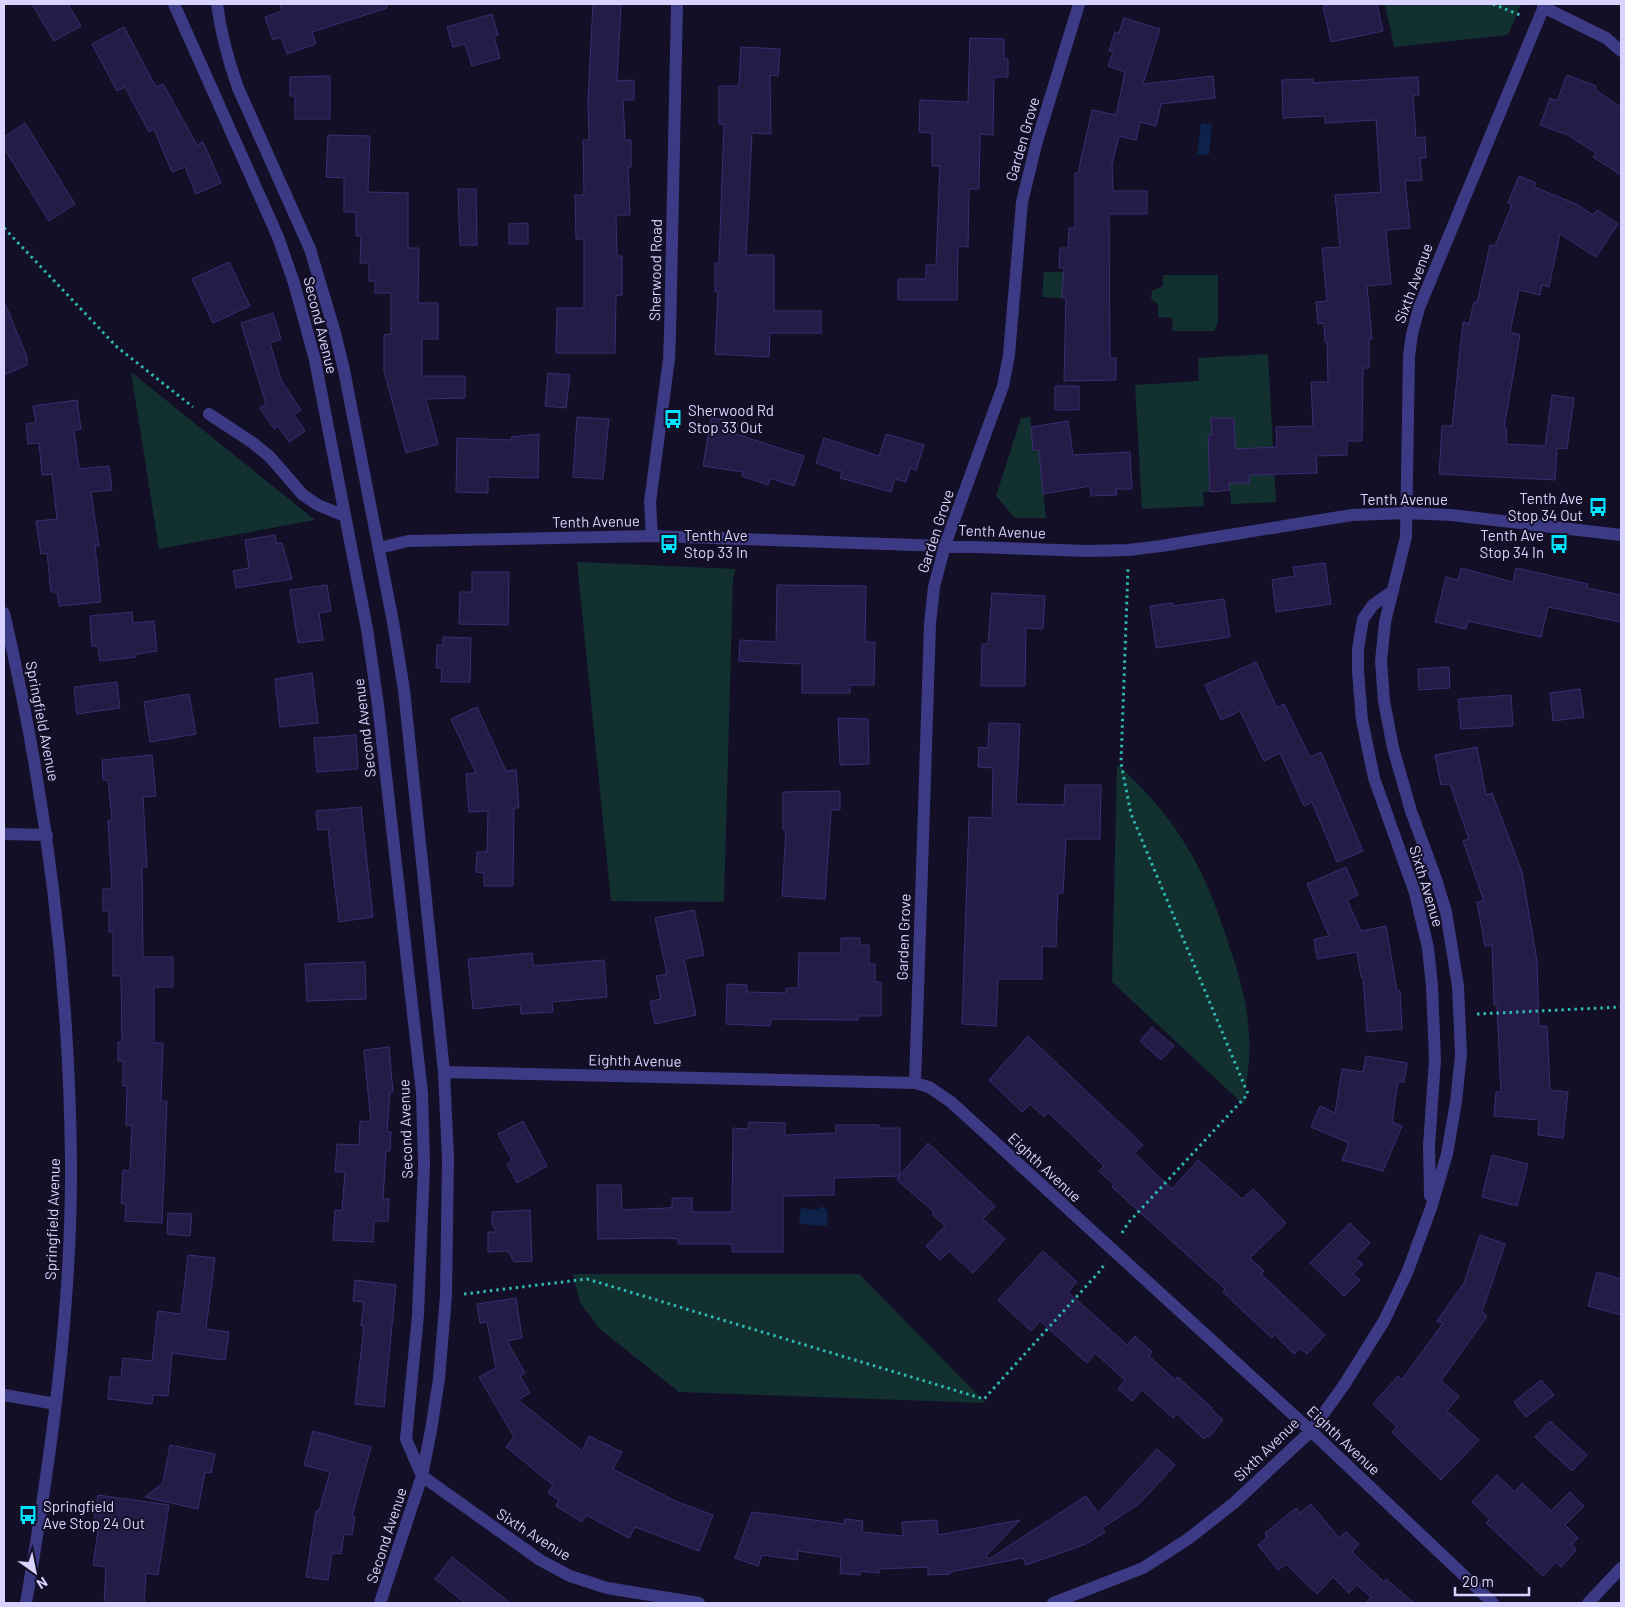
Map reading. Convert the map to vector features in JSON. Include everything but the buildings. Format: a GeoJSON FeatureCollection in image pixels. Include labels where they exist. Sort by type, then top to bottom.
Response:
{"type":"FeatureCollection","features":[{"type":"Feature","properties":{"kind":"street","name":"Second Avenue"},"geometry":{"type":"LineString","coordinates":[[174,4],[278,237],[294,283],[315,360],[367,629],[377,696],[422,1093],[424,1166],[418,1306],[406,1439],[422,1476]]}},
{"type":"Feature","properties":{"kind":"street","name":"Second Avenue"},"geometry":{"type":"LineString","coordinates":[[217,4],[222,40],[238,88],[306,240],[322,288],[344,370],[379,548],[404,690],[444,1072],[448,1158],[446,1296],[439,1379],[422,1476],[380,1603]]}},
{"type":"Feature","properties":{"kind":"street","name":"Sherwood Road"},"geometry":{"type":"LineString","coordinates":[[652,536],[650,502],[668,368],[670,335],[677,4]]}},
{"type":"Feature","properties":{"kind":"street","name":"Garden Grove"},"geometry":{"type":"LineString","coordinates":[[915,1083],[930,624],[934,587],[945,545],[1003,386],[1009,355],[1022,202],[1037,141],[1079,4]]}},
{"type":"Feature","properties":{"kind":"street"},"geometry":{"type":"LineString","coordinates":[[1544,6],[1606,38],[1621,50]]}},
{"type":"Feature","properties":{"kind":"street","name":"Sixth Avenue"},"geometry":{"type":"LineString","coordinates":[[1053,1603],[1144,1568],[1188,1539],[1234,1503],[1311,1431],[1344,1385],[1384,1320],[1407,1273],[1431,1208],[1447,1154],[1456,1102],[1461,1054],[1458,986],[1446,912],[1411,812],[1393,748],[1384,701],[1381,661],[1385,622],[1406,537],[1410,356],[1416,316],[1441,250],[1544,6]]}},
{"type":"Feature","properties":{"kind":"street"},"geometry":{"type":"LineString","coordinates":[[209,414],[253,443],[270,457],[303,495],[318,505],[345,516]]}},
{"type":"Feature","properties":{"kind":"street","name":"Tenth Avenue"},"geometry":{"type":"LineString","coordinates":[[379,548],[408,540],[652,536],[1087,551],[1128,550],[1352,515],[1407,513],[1451,515],[1621,535]]}},
{"type":"Feature","properties":{"kind":"street","name":"Sixth Avenue"},"geometry":{"type":"LineString","coordinates":[[1393,591],[1373,605],[1364,619],[1359,640],[1358,672],[1362,720],[1374,778],[1415,894],[1428,948],[1432,986],[1435,1060],[1429,1146],[1431,1208]]}},
{"type":"Feature","properties":{"kind":"street","name":"Springfield Avenue"},"geometry":{"type":"LineString","coordinates":[[4,614],[21,686],[47,835],[64,986],[71,1161],[68,1249],[56,1404],[26,1603]]}},
{"type":"Feature","properties":{"kind":"street"},"geometry":{"type":"LineString","coordinates":[[4,834],[47,835]]}},
{"type":"Feature","properties":{"kind":"street","name":"Eighth Avenue"},"geometry":{"type":"LineString","coordinates":[[444,1072],[915,1083],[929,1087],[951,1102],[1311,1431],[1493,1603]]}},
{"type":"Feature","properties":{"kind":"street"},"geometry":{"type":"LineString","coordinates":[[4,1395],[56,1404]]}},
{"type":"Feature","properties":{"kind":"street","name":"Sixth Avenue"},"geometry":{"type":"LineString","coordinates":[[422,1476],[504,1536],[540,1560],[570,1576],[607,1588],[699,1603]]}},
{"type":"Feature","properties":{"kind":"street"},"geometry":{"type":"LineString","coordinates":[[1588,1603],[1621,1568]]}},
{"type":"Feature","properties":{"kind":"path"},"geometry":{"type":"LineString","coordinates":[[1492,4],[1536,23]]}},
{"type":"Feature","properties":{"kind":"path"},"geometry":{"type":"LineString","coordinates":[[4,228],[117,347],[188,404],[209,414]]}},
{"type":"Feature","properties":{"kind":"path"},"geometry":{"type":"LineString","coordinates":[[446,1296],[587,1279],[984,1398],[1099,1272],[1128,1223],[1248,1094],[1131,814],[1121,763],[1128,550]]}},
{"type":"Feature","properties":{"kind":"path"},"geometry":{"type":"LineString","coordinates":[[1460,1015],[1621,1008]]}},
{"type":"Feature","properties":{"kind":"green space"},"geometry":{"type":"Polygon","coordinates":[[[1385,4],[1521,4],[1508,35],[1394,47],[1385,4]]]}},
{"type":"Feature","properties":{"kind":"green space"},"geometry":{"type":"Polygon","coordinates":[[[1044,272],[1064,272],[1062,298],[1042,297],[1044,272]]]}},
{"type":"Feature","properties":{"kind":"green space"},"geometry":{"type":"Polygon","coordinates":[[[1163,275],[1218,275],[1218,322],[1214,331],[1172,331],[1173,318],[1158,317],[1158,304],[1151,299],[1152,291],[1163,286],[1163,275]]]}},
{"type":"Feature","properties":{"kind":"green space"},"geometry":{"type":"Polygon","coordinates":[[[1268,354],[1276,502],[1231,504],[1230,490],[1203,492],[1204,506],[1142,509],[1135,385],[1199,381],[1198,358],[1268,354]]]}},
{"type":"Feature","properties":{"kind":"green space"},"geometry":{"type":"Polygon","coordinates":[[[131,372],[315,520],[159,549],[131,372]]]}},
{"type":"Feature","properties":{"kind":"green space"},"geometry":{"type":"Polygon","coordinates":[[[1030,417],[1033,450],[1039,450],[1046,518],[1015,518],[996,496],[1021,418],[1030,417]]]}},
{"type":"Feature","properties":{"kind":"green space"},"geometry":{"type":"Polygon","coordinates":[[[577,562],[736,569],[733,578],[724,902],[611,901],[577,562]]]}},
{"type":"Feature","properties":{"kind":"green space"},"geometry":{"type":"Polygon","coordinates":[[[1117,764],[1157,805],[1187,847],[1200,870],[1221,920],[1234,959],[1247,1014],[1249,1054],[1244,1105],[1112,982],[1117,764]]]}},
{"type":"Feature","properties":{"kind":"green space"},"geometry":{"type":"Polygon","coordinates":[[[573,1274],[859,1274],[986,1403],[679,1392],[601,1330],[580,1303],[573,1274]]]}},
{"type":"Feature","properties":{"kind":"water"},"geometry":{"type":"Polygon","coordinates":[[[1201,123],[1212,124],[1209,155],[1197,154],[1201,123]]]}},
{"type":"Feature","properties":{"kind":"water"},"geometry":{"type":"Polygon","coordinates":[[[822,1206],[828,1211],[827,1226],[799,1224],[801,1208],[817,1210],[822,1206]]]}},
{"type":"Feature","properties":{"kind":"place","name":"Sherwood Rd Stop 33 Out"},"geometry":{"type":"Point","coordinates":[673,419]}},
{"type":"Feature","properties":{"kind":"place","name":"Tenth Ave Stop 34 Out"},"geometry":{"type":"Point","coordinates":[1598,507]}},
{"type":"Feature","properties":{"kind":"place","name":"Tenth Ave Stop 33 In"},"geometry":{"type":"Point","coordinates":[669,544]}},
{"type":"Feature","properties":{"kind":"place","name":"Tenth Ave Stop 34 In"},"geometry":{"type":"Point","coordinates":[1559,544]}},
{"type":"Feature","properties":{"kind":"place","name":"Springfield Ave Stop 24 Out"},"geometry":{"type":"Point","coordinates":[28,1515]}}]}
